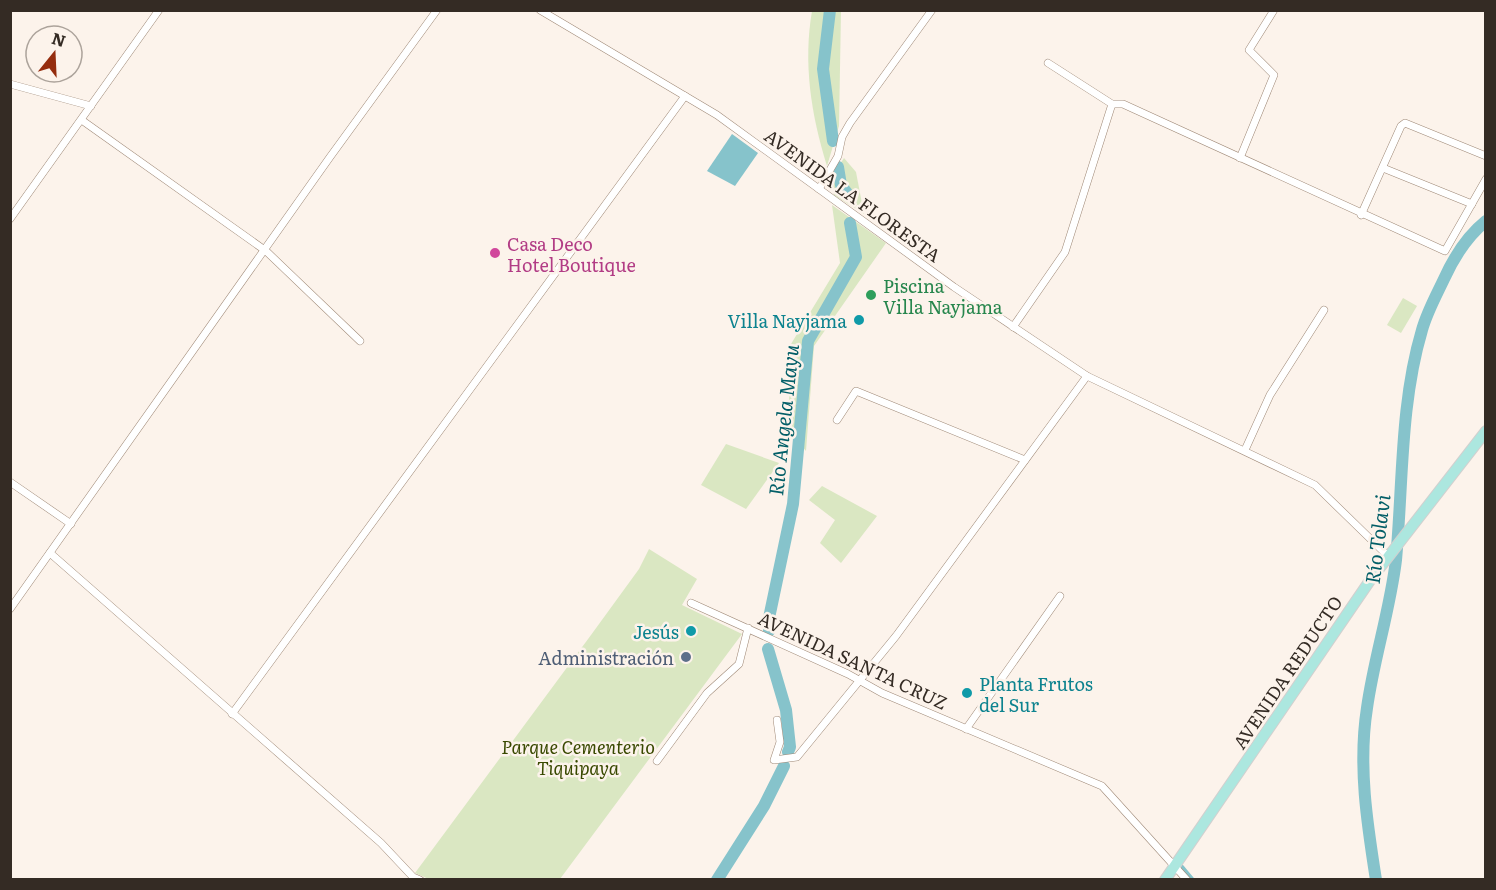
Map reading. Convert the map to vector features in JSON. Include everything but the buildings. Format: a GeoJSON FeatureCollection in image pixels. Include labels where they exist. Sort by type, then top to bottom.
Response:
{"type":"FeatureCollection","features":[{"type":"Feature","properties":{"kind":"main road","name":"AVENIDA REDUCTO"},"geometry":{"type":"LineString","coordinates":[[1165,879],[1326,643],[1485,431]]}},
{"type":"Feature","properties":{"kind":"street"},"geometry":{"type":"LineString","coordinates":[[10,219],[83,120],[159,10]]}},
{"type":"Feature","properties":{"kind":"street"},"geometry":{"type":"LineString","coordinates":[[10,609],[437,10]]}},
{"type":"Feature","properties":{"kind":"street","name":"AVENIDA LA FLORESTA"},"geometry":{"type":"LineString","coordinates":[[540,10],[717,115],[1013,327],[1087,376],[1315,485],[1390,555]]}},
{"type":"Feature","properties":{"kind":"street"},"geometry":{"type":"LineString","coordinates":[[819,189],[838,156],[842,137],[850,123],[932,10]]}},
{"type":"Feature","properties":{"kind":"street"},"geometry":{"type":"LineString","coordinates":[[1240,158],[1274,75],[1249,50],[1274,10]]}},
{"type":"Feature","properties":{"kind":"street"},"geometry":{"type":"LineString","coordinates":[[1048,63],[1112,104],[1123,104],[1361,215],[1445,251],[1485,179]]}},
{"type":"Feature","properties":{"kind":"street"},"geometry":{"type":"LineString","coordinates":[[10,84],[91,106]]}},
{"type":"Feature","properties":{"kind":"street"},"geometry":{"type":"LineString","coordinates":[[232,714],[686,96]]}},
{"type":"Feature","properties":{"kind":"street"},"geometry":{"type":"LineString","coordinates":[[1013,327],[1065,252],[1112,104]]}},
{"type":"Feature","properties":{"kind":"street"},"geometry":{"type":"LineString","coordinates":[[83,120],[266,251],[360,341]]}},
{"type":"Feature","properties":{"kind":"street"},"geometry":{"type":"LineString","coordinates":[[1361,215],[1401,126],[1405,123],[1485,156]]}},
{"type":"Feature","properties":{"kind":"street"},"geometry":{"type":"LineString","coordinates":[[1383,168],[1472,204]]}},
{"type":"Feature","properties":{"kind":"street"},"geometry":{"type":"LineString","coordinates":[[1245,450],[1270,395],[1323,310]]}},
{"type":"Feature","properties":{"kind":"street"},"geometry":{"type":"LineString","coordinates":[[777,720],[780,742],[774,760],[797,757],[954,559],[1087,376]]}},
{"type":"Feature","properties":{"kind":"street"},"geometry":{"type":"LineString","coordinates":[[837,420],[855,391],[1024,460]]}},
{"type":"Feature","properties":{"kind":"street"},"geometry":{"type":"LineString","coordinates":[[10,482],[71,524]]}},
{"type":"Feature","properties":{"kind":"street"},"geometry":{"type":"LineString","coordinates":[[50,553],[381,843],[414,877],[420,879]]}},
{"type":"Feature","properties":{"kind":"street"},"geometry":{"type":"LineString","coordinates":[[966,729],[1060,596]]}},
{"type":"Feature","properties":{"kind":"street","name":"AVENIDA SANTA CRUZ"},"geometry":{"type":"LineString","coordinates":[[691,603],[966,729],[1102,786],[1187,879]]}},
{"type":"Feature","properties":{"kind":"street"},"geometry":{"type":"LineString","coordinates":[[657,761],[707,693],[739,664],[748,628]]}},
{"type":"Feature","properties":{"kind":"green space"},"geometry":{"type":"Polygon","coordinates":[[[812,11],[841,11],[839,126],[827,166],[810,89],[808,50],[812,11]]]}},
{"type":"Feature","properties":{"kind":"green space"},"geometry":{"type":"Polygon","coordinates":[[[844,158],[856,172],[864,214],[834,195],[831,178],[844,158]]]}},
{"type":"Feature","properties":{"kind":"green space"},"geometry":{"type":"Polygon","coordinates":[[[832,205],[886,243],[814,346],[806,451],[788,430],[791,344],[840,263],[832,205]]]}},
{"type":"Feature","properties":{"kind":"green space"},"geometry":{"type":"Polygon","coordinates":[[[1403,298],[1417,306],[1401,333],[1387,325],[1403,298]]]}},
{"type":"Feature","properties":{"kind":"green space"},"geometry":{"type":"Polygon","coordinates":[[[726,444],[779,463],[746,509],[701,485],[726,444]]]}},
{"type":"Feature","properties":{"kind":"green space"},"geometry":{"type":"Polygon","coordinates":[[[822,486],[877,516],[841,563],[820,543],[835,520],[809,500],[822,486]]]}},
{"type":"Feature","properties":{"kind":"green space","name":"Parque Cementerio Tiquipaya"},"geometry":{"type":"Polygon","coordinates":[[[649,549],[697,579],[682,605],[742,634],[560,879],[431,880],[415,873],[639,569],[649,549]]]}},
{"type":"Feature","properties":{"kind":"water"},"geometry":{"type":"Polygon","coordinates":[[[732,134],[758,153],[735,186],[707,171],[732,134]]]}},
{"type":"Feature","properties":{"kind":"waterway","name":"Río Angela Mayu"},"geometry":{"type":"LineString","coordinates":[[830,10],[823,69],[833,141]]}},
{"type":"Feature","properties":{"kind":"waterway","name":"Río Angela Mayu"},"geometry":{"type":"LineString","coordinates":[[838,167],[841,185],[847,193]]}},
{"type":"Feature","properties":{"kind":"waterway","name":"Río Tolavi"},"geometry":{"type":"LineString","coordinates":[[1376,880],[1365,794],[1364,729],[1396,560],[1403,444],[1410,386],[1426,317],[1461,248],[1486,221]]}},
{"type":"Feature","properties":{"kind":"waterway","name":"Río Angela Mayu"},"geometry":{"type":"LineString","coordinates":[[769,631],[769,618],[793,504],[808,341],[856,257],[850,223]]}},
{"type":"Feature","properties":{"kind":"waterway","name":"Río Angela Mayu"},"geometry":{"type":"LineString","coordinates":[[768,649],[786,710],[790,747],[788,752]]}},
{"type":"Feature","properties":{"kind":"waterway","name":"Río Angela Mayu"},"geometry":{"type":"LineString","coordinates":[[717,880],[764,806],[784,766]]}},
{"type":"Feature","properties":{"kind":"waterway"},"geometry":{"type":"LineString","coordinates":[[1181,868],[1191,880]]}},
{"type":"Feature","properties":{"kind":"place","name":"Casa Deco Hotel Boutique"},"geometry":{"type":"Point","coordinates":[495,253]}},
{"type":"Feature","properties":{"kind":"place","name":"Piscina Villa Nayjama"},"geometry":{"type":"Point","coordinates":[871,295]}},
{"type":"Feature","properties":{"kind":"place","name":"Villa Nayjama"},"geometry":{"type":"Point","coordinates":[859,320]}},
{"type":"Feature","properties":{"kind":"place","name":"Jesús"},"geometry":{"type":"Point","coordinates":[691,631]}},
{"type":"Feature","properties":{"kind":"place","name":"Administración"},"geometry":{"type":"Point","coordinates":[686,657]}},
{"type":"Feature","properties":{"kind":"place","name":"Planta Frutos del Sur"},"geometry":{"type":"Point","coordinates":[967,693]}}]}
